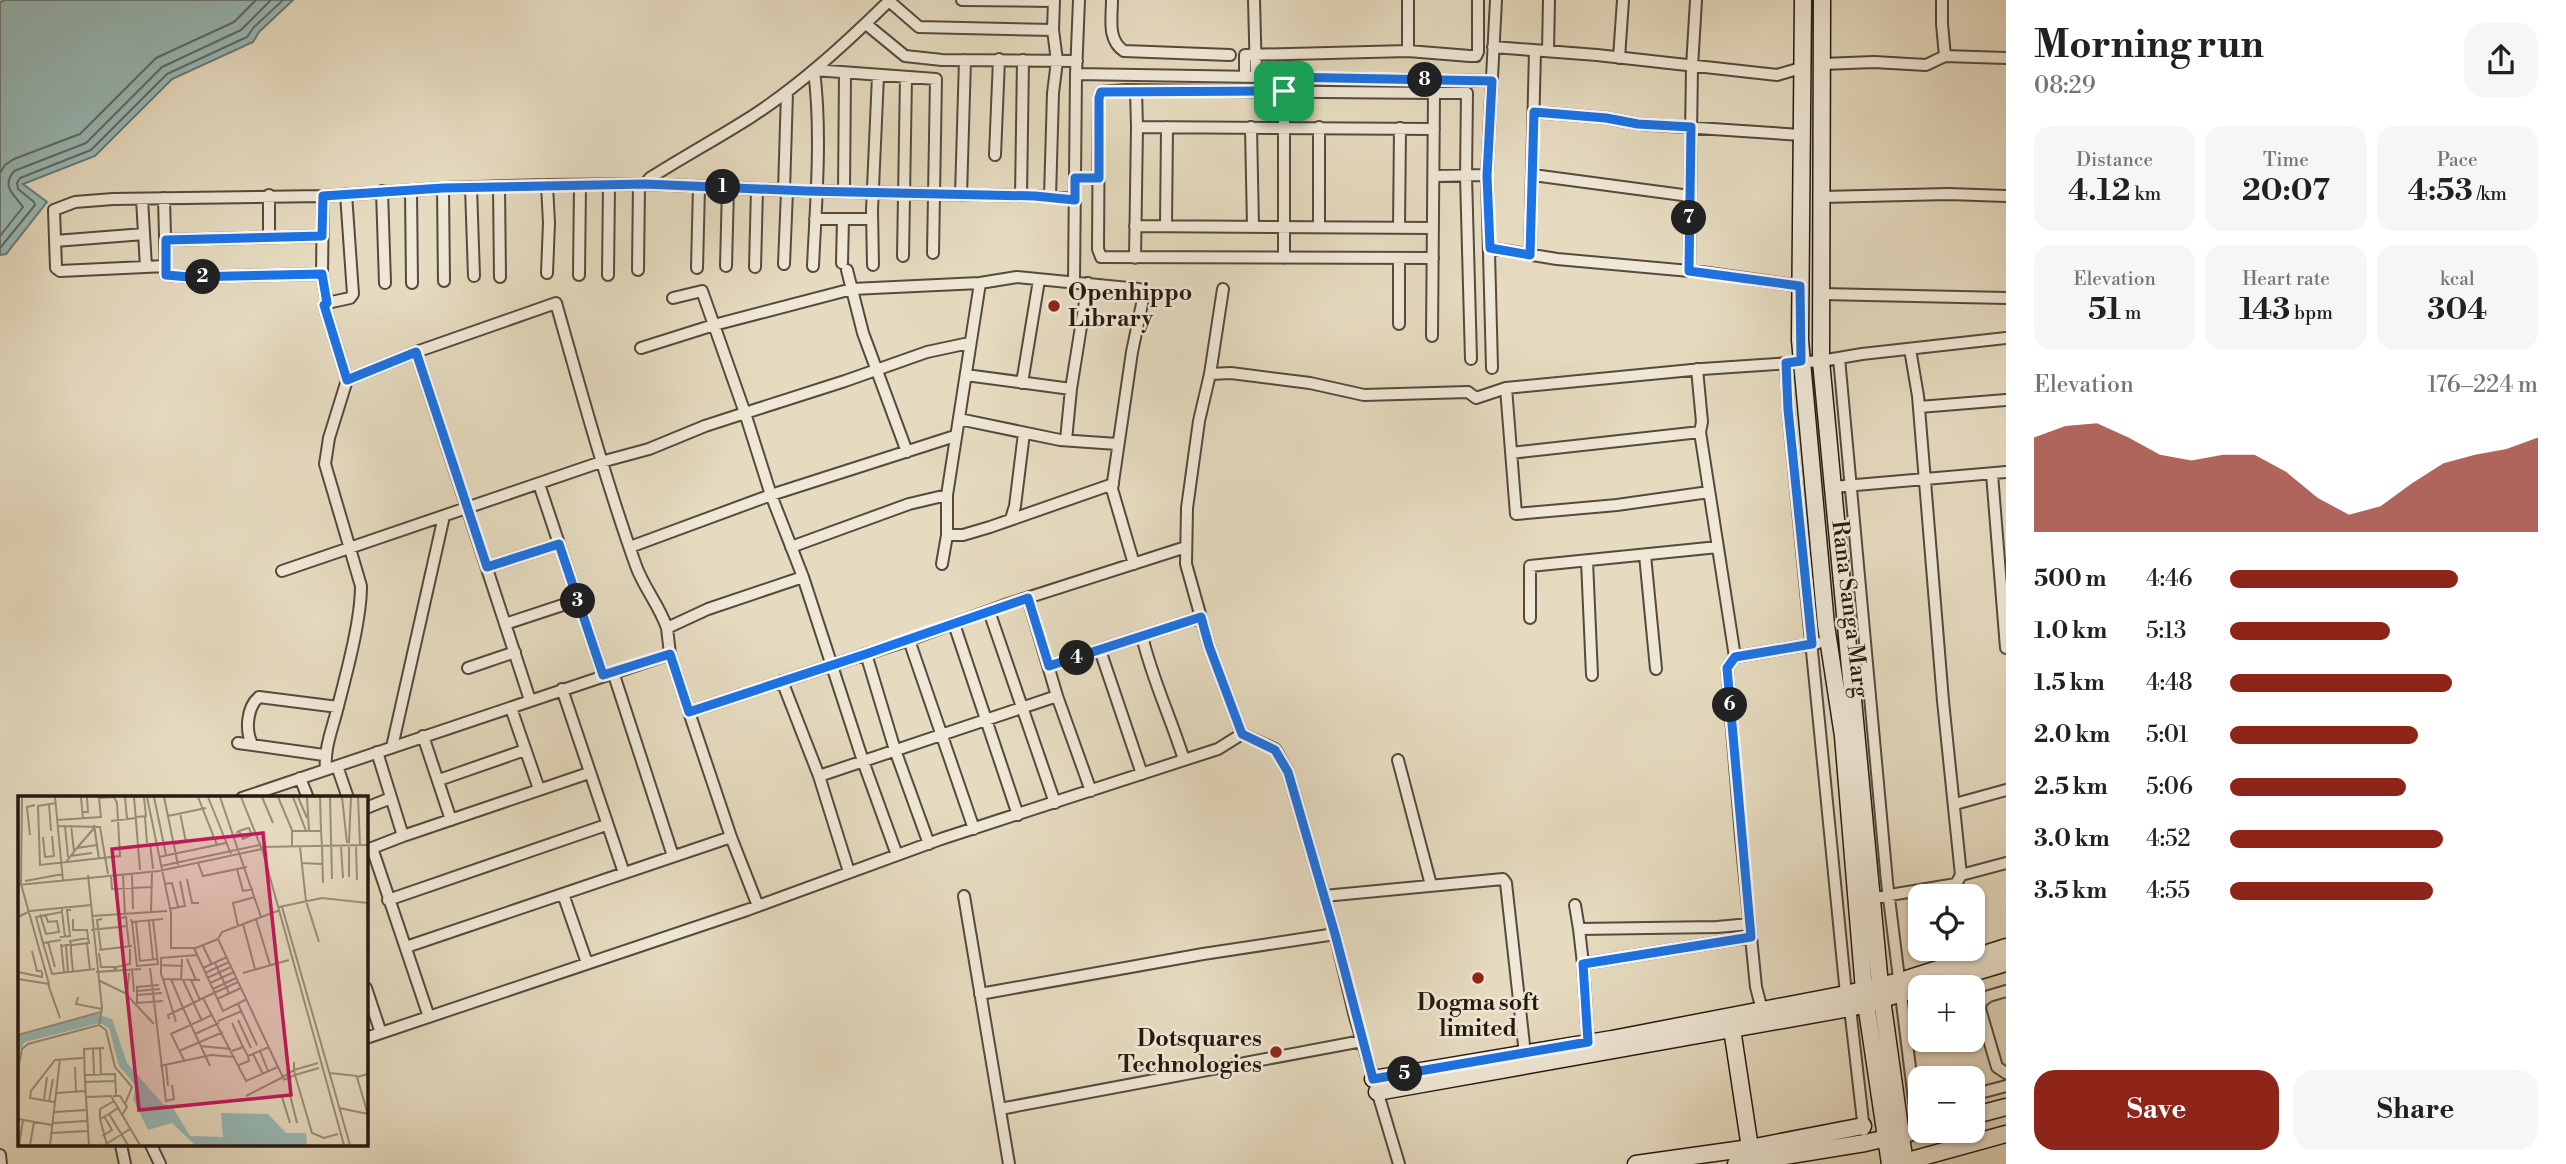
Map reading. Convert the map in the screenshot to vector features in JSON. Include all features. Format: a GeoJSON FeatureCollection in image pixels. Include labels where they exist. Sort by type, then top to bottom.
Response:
{"type":"FeatureCollection","features":[{"type":"Feature","properties":{"kind":"main road","name":"Rana Sanga Marg"},"geometry":{"type":"LineString","coordinates":[[1802,0],[1800,286],[1794,362],[1843,736],[1873,995],[1899,1163]]}},
{"type":"Feature","properties":{"kind":"main road","name":"Rana Sanga Marg"},"geometry":{"type":"LineString","coordinates":[[1822,0],[1821,361],[1872,898],[1873,995]]}},
{"type":"Feature","properties":{"kind":"main road"},"geometry":{"type":"LineString","coordinates":[[1375,1085],[1732,1029],[1901,987],[2006,947]]}},
{"type":"Feature","properties":{"kind":"main road"},"geometry":{"type":"LineString","coordinates":[[1966,975],[2006,963]]}},
{"type":"Feature","properties":{"kind":"main road"},"geometry":{"type":"LineString","coordinates":[[1901,987],[1908,987]]}},
{"type":"Feature","properties":{"kind":"main road"},"geometry":{"type":"LineString","coordinates":[[1375,1085],[1762,1010],[1848,1001]]}},
{"type":"Feature","properties":{"kind":"main road"},"geometry":{"type":"LineString","coordinates":[[1732,1029],[1749,1148]]}},
{"type":"Feature","properties":{"kind":"main road"},"geometry":{"type":"LineString","coordinates":[[1985,1113],[2006,1107]]}},
{"type":"Feature","properties":{"kind":"main road"},"geometry":{"type":"LineString","coordinates":[[1636,1164],[1676,1161],[1749,1148],[1864,1134],[1894,1137],[1908,1134]]}},
{"type":"Feature","properties":{"kind":"main road"},"geometry":{"type":"LineString","coordinates":[[1736,1164],[1864,1134]]}},
{"type":"Feature","properties":{"kind":"main road"},"geometry":{"type":"LineString","coordinates":[[1899,1163],[2006,1134]]}},
{"type":"Feature","properties":{"kind":"street"},"geometry":{"type":"LineString","coordinates":[[962,0],[1054,1],[1053,30],[1057,61],[1053,93],[1051,197]]}},
{"type":"Feature","properties":{"kind":"street"},"geometry":{"type":"LineString","coordinates":[[1074,282],[1079,0]]}},
{"type":"Feature","properties":{"kind":"street"},"geometry":{"type":"LineString","coordinates":[[1112,0],[1112,37],[1124,51],[1230,55]]}},
{"type":"Feature","properties":{"kind":"street"},"geometry":{"type":"LineString","coordinates":[[1251,77],[1255,55],[1254,0]]}},
{"type":"Feature","properties":{"kind":"street"},"geometry":{"type":"LineString","coordinates":[[1408,0],[1408,51]]}},
{"type":"Feature","properties":{"kind":"street"},"geometry":{"type":"LineString","coordinates":[[1255,55],[1408,51],[1476,56],[1478,0]]}},
{"type":"Feature","properties":{"kind":"street"},"geometry":{"type":"LineString","coordinates":[[1492,368],[1487,176],[1496,0]]}},
{"type":"Feature","properties":{"kind":"street"},"geometry":{"type":"LineString","coordinates":[[1548,51],[1549,0]]}},
{"type":"Feature","properties":{"kind":"street"},"geometry":{"type":"LineString","coordinates":[[1619,58],[1623,0]]}},
{"type":"Feature","properties":{"kind":"street"},"geometry":{"type":"LineString","coordinates":[[1689,271],[1692,67],[1696,0]]}},
{"type":"Feature","properties":{"kind":"street"},"geometry":{"type":"LineString","coordinates":[[1942,0],[1945,56]]}},
{"type":"Feature","properties":{"kind":"street"},"geometry":{"type":"LineString","coordinates":[[642,184],[787,92],[890,1],[919,27],[1053,30]]}},
{"type":"Feature","properties":{"kind":"street"},"geometry":{"type":"LineString","coordinates":[[866,24],[905,55],[942,60],[1077,61]]}},
{"type":"Feature","properties":{"kind":"street"},"geometry":{"type":"LineString","coordinates":[[1493,47],[1777,75],[1801,68]]}},
{"type":"Feature","properties":{"kind":"street"},"geometry":{"type":"LineString","coordinates":[[1530,255],[1535,51]]}},
{"type":"Feature","properties":{"kind":"street"},"geometry":{"type":"LineString","coordinates":[[1822,64],[1874,62],[1926,65],[1945,56],[2006,58]]}},
{"type":"Feature","properties":{"kind":"street"},"geometry":{"type":"LineString","coordinates":[[995,155],[999,59]]}},
{"type":"Feature","properties":{"kind":"street"},"geometry":{"type":"LineString","coordinates":[[961,195],[965,60]]}},
{"type":"Feature","properties":{"kind":"street"},"geometry":{"type":"LineString","coordinates":[[1021,196],[1023,60]]}},
{"type":"Feature","properties":{"kind":"street"},"geometry":{"type":"LineString","coordinates":[[814,70],[936,79],[933,253]]}},
{"type":"Feature","properties":{"kind":"street"},"geometry":{"type":"LineString","coordinates":[[813,265],[818,106],[814,70]]}},
{"type":"Feature","properties":{"kind":"street"},"geometry":{"type":"LineString","coordinates":[[844,192],[845,74]]}},
{"type":"Feature","properties":{"kind":"street"},"geometry":{"type":"LineString","coordinates":[[1076,74],[1492,81]]}},
{"type":"Feature","properties":{"kind":"street"},"geometry":{"type":"LineString","coordinates":[[873,265],[872,219],[878,76]]}},
{"type":"Feature","properties":{"kind":"street"},"geometry":{"type":"LineString","coordinates":[[903,256],[906,77]]}},
{"type":"Feature","properties":{"kind":"street"},"geometry":{"type":"LineString","coordinates":[[1283,258],[1284,77]]}},
{"type":"Feature","properties":{"kind":"street"},"geometry":{"type":"LineString","coordinates":[[1135,258],[1136,90]]}},
{"type":"Feature","properties":{"kind":"street"},"geometry":{"type":"LineString","coordinates":[[784,264],[787,92]]}},
{"type":"Feature","properties":{"kind":"street"},"geometry":{"type":"LineString","coordinates":[[1433,258],[1101,257],[1098,249],[1101,92],[1467,93],[1466,176],[1471,359]]}},
{"type":"Feature","properties":{"kind":"street"},"geometry":{"type":"LineString","coordinates":[[1432,336],[1434,93]]}},
{"type":"Feature","properties":{"kind":"street"},"geometry":{"type":"LineString","coordinates":[[1534,112],[1606,118],[1638,124],[1801,135]]}},
{"type":"Feature","properties":{"kind":"street"},"geometry":{"type":"LineString","coordinates":[[1137,127],[1434,128]]}},
{"type":"Feature","properties":{"kind":"street"},"geometry":{"type":"LineString","coordinates":[[1166,226],[1167,127]]}},
{"type":"Feature","properties":{"kind":"street"},"geometry":{"type":"LineString","coordinates":[[1251,127],[1253,227]]}},
{"type":"Feature","properties":{"kind":"street"},"geometry":{"type":"LineString","coordinates":[[1319,127],[1319,228]]}},
{"type":"Feature","properties":{"kind":"street"},"geometry":{"type":"LineString","coordinates":[[1399,228],[1400,128]]}},
{"type":"Feature","properties":{"kind":"street"},"geometry":{"type":"LineString","coordinates":[[1533,174],[1690,196]]}},
{"type":"Feature","properties":{"kind":"street"},"geometry":{"type":"LineString","coordinates":[[1434,176],[1487,176]]}},
{"type":"Feature","properties":{"kind":"street"},"geometry":{"type":"LineString","coordinates":[[1075,178],[1099,178]]}},
{"type":"Feature","properties":{"kind":"street"},"geometry":{"type":"LineString","coordinates":[[166,266],[60,271],[56,268],[54,210],[75,202],[164,198],[323,196],[443,188],[642,184],[785,191],[1051,197],[1075,200]]}},
{"type":"Feature","properties":{"kind":"street"},"geometry":{"type":"LineString","coordinates":[[638,270],[642,184]]}},
{"type":"Feature","properties":{"kind":"street"},"geometry":{"type":"LineString","coordinates":[[547,185],[547,273]]}},
{"type":"Feature","properties":{"kind":"street"},"geometry":{"type":"LineString","coordinates":[[579,275],[580,186]]}},
{"type":"Feature","properties":{"kind":"street"},"geometry":{"type":"LineString","coordinates":[[608,275],[609,186]]}},
{"type":"Feature","properties":{"kind":"street"},"geometry":{"type":"LineString","coordinates":[[471,187],[474,276]]}},
{"type":"Feature","properties":{"kind":"street"},"geometry":{"type":"LineString","coordinates":[[499,187],[500,277]]}},
{"type":"Feature","properties":{"kind":"street"},"geometry":{"type":"LineString","coordinates":[[697,268],[699,187]]}},
{"type":"Feature","properties":{"kind":"street"},"geometry":{"type":"LineString","coordinates":[[726,266],[728,187]]}},
{"type":"Feature","properties":{"kind":"street"},"geometry":{"type":"LineString","coordinates":[[443,188],[444,281]]}},
{"type":"Feature","properties":{"kind":"street"},"geometry":{"type":"LineString","coordinates":[[755,267],[757,189]]}},
{"type":"Feature","properties":{"kind":"street"},"geometry":{"type":"LineString","coordinates":[[411,190],[412,283]]}},
{"type":"Feature","properties":{"kind":"street"},"geometry":{"type":"LineString","coordinates":[[382,191],[385,283]]}},
{"type":"Feature","properties":{"kind":"street"},"geometry":{"type":"LineString","coordinates":[[327,303],[353,295],[346,194]]}},
{"type":"Feature","properties":{"kind":"street"},"geometry":{"type":"LineString","coordinates":[[1822,197],[1936,194],[2006,196]]}},
{"type":"Feature","properties":{"kind":"street"},"geometry":{"type":"LineString","coordinates":[[269,195],[269,237]]}},
{"type":"Feature","properties":{"kind":"street"},"geometry":{"type":"LineString","coordinates":[[323,196],[322,274],[327,303],[324,305],[347,380],[329,438],[325,464],[361,586],[361,601],[338,707],[324,755],[347,796]]}},
{"type":"Feature","properties":{"kind":"street"},"geometry":{"type":"LineString","coordinates":[[164,198],[166,275],[189,277],[322,274]]}},
{"type":"Feature","properties":{"kind":"street"},"geometry":{"type":"LineString","coordinates":[[142,199],[146,267]]}},
{"type":"Feature","properties":{"kind":"street"},"geometry":{"type":"LineString","coordinates":[[815,219],[872,219]]}},
{"type":"Feature","properties":{"kind":"street"},"geometry":{"type":"LineString","coordinates":[[842,219],[844,267],[863,333],[907,452]]}},
{"type":"Feature","properties":{"kind":"street"},"geometry":{"type":"LineString","coordinates":[[1135,226],[1433,228]]}},
{"type":"Feature","properties":{"kind":"street"},"geometry":{"type":"LineString","coordinates":[[55,241],[144,234]]}},
{"type":"Feature","properties":{"kind":"street"},"geometry":{"type":"LineString","coordinates":[[166,240],[322,236]]}},
{"type":"Feature","properties":{"kind":"street"},"geometry":{"type":"LineString","coordinates":[[1490,248],[1800,286]]}},
{"type":"Feature","properties":{"kind":"street"},"geometry":{"type":"LineString","coordinates":[[1399,258],[1399,324]]}},
{"type":"Feature","properties":{"kind":"street"},"geometry":{"type":"LineString","coordinates":[[641,348],[714,325],[852,289],[980,283],[1017,277],[1139,289],[1143,299],[1117,444],[1113,484],[1115,503],[1134,564]]}},
{"type":"Feature","properties":{"kind":"street"},"geometry":{"type":"LineString","coordinates":[[1022,383],[1039,280]]}},
{"type":"Feature","properties":{"kind":"street"},"geometry":{"type":"LineString","coordinates":[[942,564],[947,535],[947,495],[980,283]]}},
{"type":"Feature","properties":{"kind":"street"},"geometry":{"type":"LineString","coordinates":[[1066,440],[1071,389],[1088,283]]}},
{"type":"Feature","properties":{"kind":"street"},"geometry":{"type":"LineString","coordinates":[[1223,289],[1186,509],[1186,564],[1209,646],[1242,734],[1275,750],[1288,772],[1335,934],[1362,1041],[1397,1151],[1398,1164]]}},
{"type":"Feature","properties":{"kind":"street"},"geometry":{"type":"LineString","coordinates":[[673,298],[702,291],[897,855]]}},
{"type":"Feature","properties":{"kind":"street"},"geometry":{"type":"LineString","coordinates":[[1822,294],[2006,298]]}},
{"type":"Feature","properties":{"kind":"street"},"geometry":{"type":"LineString","coordinates":[[347,380],[416,352],[556,303],[601,462],[646,590],[662,613],[670,654],[689,712],[731,837],[758,906]]}},
{"type":"Feature","properties":{"kind":"street"},"geometry":{"type":"LineString","coordinates":[[1210,374],[1231,373],[1310,383],[1364,395],[1468,391],[1476,398],[1506,388],[1697,369],[1821,361],[2006,338]]}},
{"type":"Feature","properties":{"kind":"street"},"geometry":{"type":"LineString","coordinates":[[282,571],[601,462],[649,449],[705,426],[845,382],[878,368],[927,352],[969,343]]}},
{"type":"Feature","properties":{"kind":"street"},"geometry":{"type":"LineString","coordinates":[[1872,898],[1956,884],[1961,875],[1943,701],[1919,407],[1910,349]]}},
{"type":"Feature","properties":{"kind":"street"},"geometry":{"type":"LineString","coordinates":[[416,352],[530,700]]}},
{"type":"Feature","properties":{"kind":"street"},"geometry":{"type":"LineString","coordinates":[[1839,358],[1889,895],[1912,1066]]}},
{"type":"Feature","properties":{"kind":"street"},"geometry":{"type":"LineString","coordinates":[[1794,362],[1789,422],[1864,1134]]}},
{"type":"Feature","properties":{"kind":"street"},"geometry":{"type":"LineString","coordinates":[[1697,369],[1702,422],[1700,432],[1735,657]]}},
{"type":"Feature","properties":{"kind":"street"},"geometry":{"type":"LineString","coordinates":[[966,375],[1071,389]]}},
{"type":"Feature","properties":{"kind":"street"},"geometry":{"type":"LineString","coordinates":[[1506,388],[1516,514],[1617,505],[1709,492]]}},
{"type":"Feature","properties":{"kind":"street"},"geometry":{"type":"LineString","coordinates":[[1919,407],[2006,400]]}},
{"type":"Feature","properties":{"kind":"street"},"geometry":{"type":"LineString","coordinates":[[959,419],[1066,440],[1117,444]]}},
{"type":"Feature","properties":{"kind":"street"},"geometry":{"type":"LineString","coordinates":[[1511,453],[1700,432]]}},
{"type":"Feature","properties":{"kind":"street"},"geometry":{"type":"LineString","coordinates":[[1011,519],[1024,433]]}},
{"type":"Feature","properties":{"kind":"street"},"geometry":{"type":"LineString","coordinates":[[630,547],[771,495],[955,436]]}},
{"type":"Feature","properties":{"kind":"street"},"geometry":{"type":"LineString","coordinates":[[1833,486],[2006,472]]}},
{"type":"Feature","properties":{"kind":"street"},"geometry":{"type":"LineString","coordinates":[[1992,474],[2003,570],[2006,649]]}},
{"type":"Feature","properties":{"kind":"street"},"geometry":{"type":"LineString","coordinates":[[539,484],[578,600],[608,674],[673,856]]}},
{"type":"Feature","properties":{"kind":"street"},"geometry":{"type":"LineString","coordinates":[[947,535],[963,535],[1113,484]]}},
{"type":"Feature","properties":{"kind":"street"},"geometry":{"type":"LineString","coordinates":[[791,547],[909,504],[947,495]]}},
{"type":"Feature","properties":{"kind":"street"},"geometry":{"type":"LineString","coordinates":[[392,747],[444,516]]}},
{"type":"Feature","properties":{"kind":"street"},"geometry":{"type":"LineString","coordinates":[[487,567],[559,544]]}},
{"type":"Feature","properties":{"kind":"street"},"geometry":{"type":"LineString","coordinates":[[689,712],[1186,547]]}},
{"type":"Feature","properties":{"kind":"street"},"geometry":{"type":"LineString","coordinates":[[1530,618],[1530,566],[1718,547]]}},
{"type":"Feature","properties":{"kind":"street"},"geometry":{"type":"LineString","coordinates":[[1645,555],[1656,669]]}},
{"type":"Feature","properties":{"kind":"street"},"geometry":{"type":"LineString","coordinates":[[1587,561],[1592,675]]}},
{"type":"Feature","properties":{"kind":"street"},"geometry":{"type":"LineString","coordinates":[[667,628],[708,610],[803,577]]}},
{"type":"Feature","properties":{"kind":"street"},"geometry":{"type":"LineString","coordinates":[[1028,598],[1057,696],[1091,791]]}},
{"type":"Feature","properties":{"kind":"street"},"geometry":{"type":"LineString","coordinates":[[505,624],[578,600]]}},
{"type":"Feature","properties":{"kind":"street"},"geometry":{"type":"LineString","coordinates":[[989,611],[1055,803]]}},
{"type":"Feature","properties":{"kind":"street"},"geometry":{"type":"LineString","coordinates":[[1049,666],[1201,617]]}},
{"type":"Feature","properties":{"kind":"street"},"geometry":{"type":"LineString","coordinates":[[954,624],[1018,815]]}},
{"type":"Feature","properties":{"kind":"street"},"geometry":{"type":"LineString","coordinates":[[1142,636],[1149,667],[1184,760]]}},
{"type":"Feature","properties":{"kind":"street"},"geometry":{"type":"LineString","coordinates":[[909,640],[974,829]]}},
{"type":"Feature","properties":{"kind":"street"},"geometry":{"type":"LineString","coordinates":[[1762,1010],[1756,987],[1727,668],[1735,657],[1829,640]]}},
{"type":"Feature","properties":{"kind":"street"},"geometry":{"type":"LineString","coordinates":[[1100,650],[1142,774]]}},
{"type":"Feature","properties":{"kind":"street"},"geometry":{"type":"LineString","coordinates":[[468,668],[514,652]]}},
{"type":"Feature","properties":{"kind":"street"},"geometry":{"type":"LineString","coordinates":[[265,795],[299,778],[670,654]]}},
{"type":"Feature","properties":{"kind":"street"},"geometry":{"type":"LineString","coordinates":[[866,654],[895,750],[929,844]]}},
{"type":"Feature","properties":{"kind":"street"},"geometry":{"type":"LineString","coordinates":[[782,681],[819,776],[849,872]]}},
{"type":"Feature","properties":{"kind":"street"},"geometry":{"type":"LineString","coordinates":[[562,689],[624,873]]}},
{"type":"Feature","properties":{"kind":"street"},"geometry":{"type":"LineString","coordinates":[[819,776],[1057,696]]}},
{"type":"Feature","properties":{"kind":"street"},"geometry":{"type":"LineString","coordinates":[[252,744],[248,737],[248,723],[255,699],[259,697],[338,707]]}},
{"type":"Feature","properties":{"kind":"street"},"geometry":{"type":"LineString","coordinates":[[511,708],[539,789]]}},
{"type":"Feature","properties":{"kind":"street"},"geometry":{"type":"LineString","coordinates":[[368,1037],[758,906],[929,844],[1218,749],[1242,734]]}},
{"type":"Feature","properties":{"kind":"street"},"geometry":{"type":"LineString","coordinates":[[424,736],[452,820]]}},
{"type":"Feature","properties":{"kind":"street"},"geometry":{"type":"LineString","coordinates":[[238,743],[324,755]]}},
{"type":"Feature","properties":{"kind":"street"},"geometry":{"type":"LineString","coordinates":[[439,780],[525,750]]}},
{"type":"Feature","properties":{"kind":"street"},"geometry":{"type":"LineString","coordinates":[[377,752],[403,836]]}},
{"type":"Feature","properties":{"kind":"street"},"geometry":{"type":"LineString","coordinates":[[1398,760],[1431,885]]}},
{"type":"Feature","properties":{"kind":"street"},"geometry":{"type":"LineString","coordinates":[[429,1017],[369,849],[589,773]]}},
{"type":"Feature","properties":{"kind":"street"},"geometry":{"type":"LineString","coordinates":[[299,778],[307,796]]}},
{"type":"Feature","properties":{"kind":"street"},"geometry":{"type":"LineString","coordinates":[[1955,804],[2006,790]]}},
{"type":"Feature","properties":{"kind":"street"},"geometry":{"type":"LineString","coordinates":[[368,807],[391,798]]}},
{"type":"Feature","properties":{"kind":"street"},"geometry":{"type":"LineString","coordinates":[[388,900],[606,825]]}},
{"type":"Feature","properties":{"kind":"street"},"geometry":{"type":"LineString","coordinates":[[406,947],[731,837]]}},
{"type":"Feature","properties":{"kind":"street"},"geometry":{"type":"LineString","coordinates":[[1961,875],[2006,863]]}},
{"type":"Feature","properties":{"kind":"street"},"geometry":{"type":"LineString","coordinates":[[1324,896],[1503,879],[1506,883],[1525,1054]]}},
{"type":"Feature","properties":{"kind":"street"},"geometry":{"type":"LineString","coordinates":[[563,894],[587,964]]}},
{"type":"Feature","properties":{"kind":"street"},"geometry":{"type":"LineString","coordinates":[[964,896],[1009,1164]]}},
{"type":"Feature","properties":{"kind":"street"},"geometry":{"type":"LineString","coordinates":[[1575,905],[1583,964],[1588,1042]]}},
{"type":"Feature","properties":{"kind":"street"},"geometry":{"type":"LineString","coordinates":[[1579,929],[1656,929],[1750,924]]}},
{"type":"Feature","properties":{"kind":"street"},"geometry":{"type":"LineString","coordinates":[[980,993],[1335,934]]}},
{"type":"Feature","properties":{"kind":"street"},"geometry":{"type":"LineString","coordinates":[[1583,964],[1751,937]]}},
{"type":"Feature","properties":{"kind":"street"},"geometry":{"type":"LineString","coordinates":[[2006,991],[1989,996],[1981,1002],[1980,1009],[1997,1067],[2006,1073]]}},
{"type":"Feature","properties":{"kind":"street"},"geometry":{"type":"LineString","coordinates":[[368,994],[381,1033]]}},
{"type":"Feature","properties":{"kind":"street"},"geometry":{"type":"LineString","coordinates":[[1000,1110],[1362,1041]]}},
{"type":"Feature","properties":{"kind":"street"},"geometry":{"type":"LineString","coordinates":[[1985,1092],[2006,1086]]}},
{"type":"Feature","properties":{"kind":"street"},"geometry":{"type":"LineString","coordinates":[[121,1146],[125,1164]]}},
{"type":"Feature","properties":{"kind":"street"},"geometry":{"type":"LineString","coordinates":[[151,1146],[160,1164]]}},
{"type":"Feature","properties":{"kind":"street"},"geometry":{"type":"LineString","coordinates":[[0,1155],[1,1164]]}},
{"type":"Feature","properties":{"kind":"water"},"geometry":{"type":"Polygon","coordinates":[[[293,0],[259,32],[253,42],[172,79],[95,156],[23,184],[47,202],[6,254],[0,255],[0,2],[293,0]]]}},
{"type":"Feature","properties":{"kind":"place","name":"Openhippo Library"},"geometry":{"type":"Point","coordinates":[1054,306]}},
{"type":"Feature","properties":{"kind":"place","name":"Dogma soft limited"},"geometry":{"type":"Point","coordinates":[1478,978]}},
{"type":"Feature","properties":{"kind":"place","name":"Dotsquares Technologies"},"geometry":{"type":"Point","coordinates":[1276,1052]}},
{"type":"Feature","properties":{"kind":"route"},"geometry":{"type":"LineString","coordinates":[[1284,77],[1492,81],[1487,176],[1490,248],[1530,255],[1534,112],[1577,114],[1667,127],[1691,127],[1689,271],[1800,286],[1801,361],[1786,363],[1794,474],[1812,644],[1735,657],[1727,668],[1751,937],[1583,964],[1588,1042],[1373,1079],[1288,772],[1275,750],[1242,734],[1201,617],[1049,666],[1028,598],[922,636],[689,712],[670,654],[603,675],[559,544],[487,567],[416,352],[347,380],[324,305],[327,303],[322,274],[189,277],[166,275],[166,240],[322,236],[323,196],[382,191],[645,184],[1035,196],[1075,200],[1075,178],[1099,178],[1101,92],[1284,91],[1284,77]]}}]}
